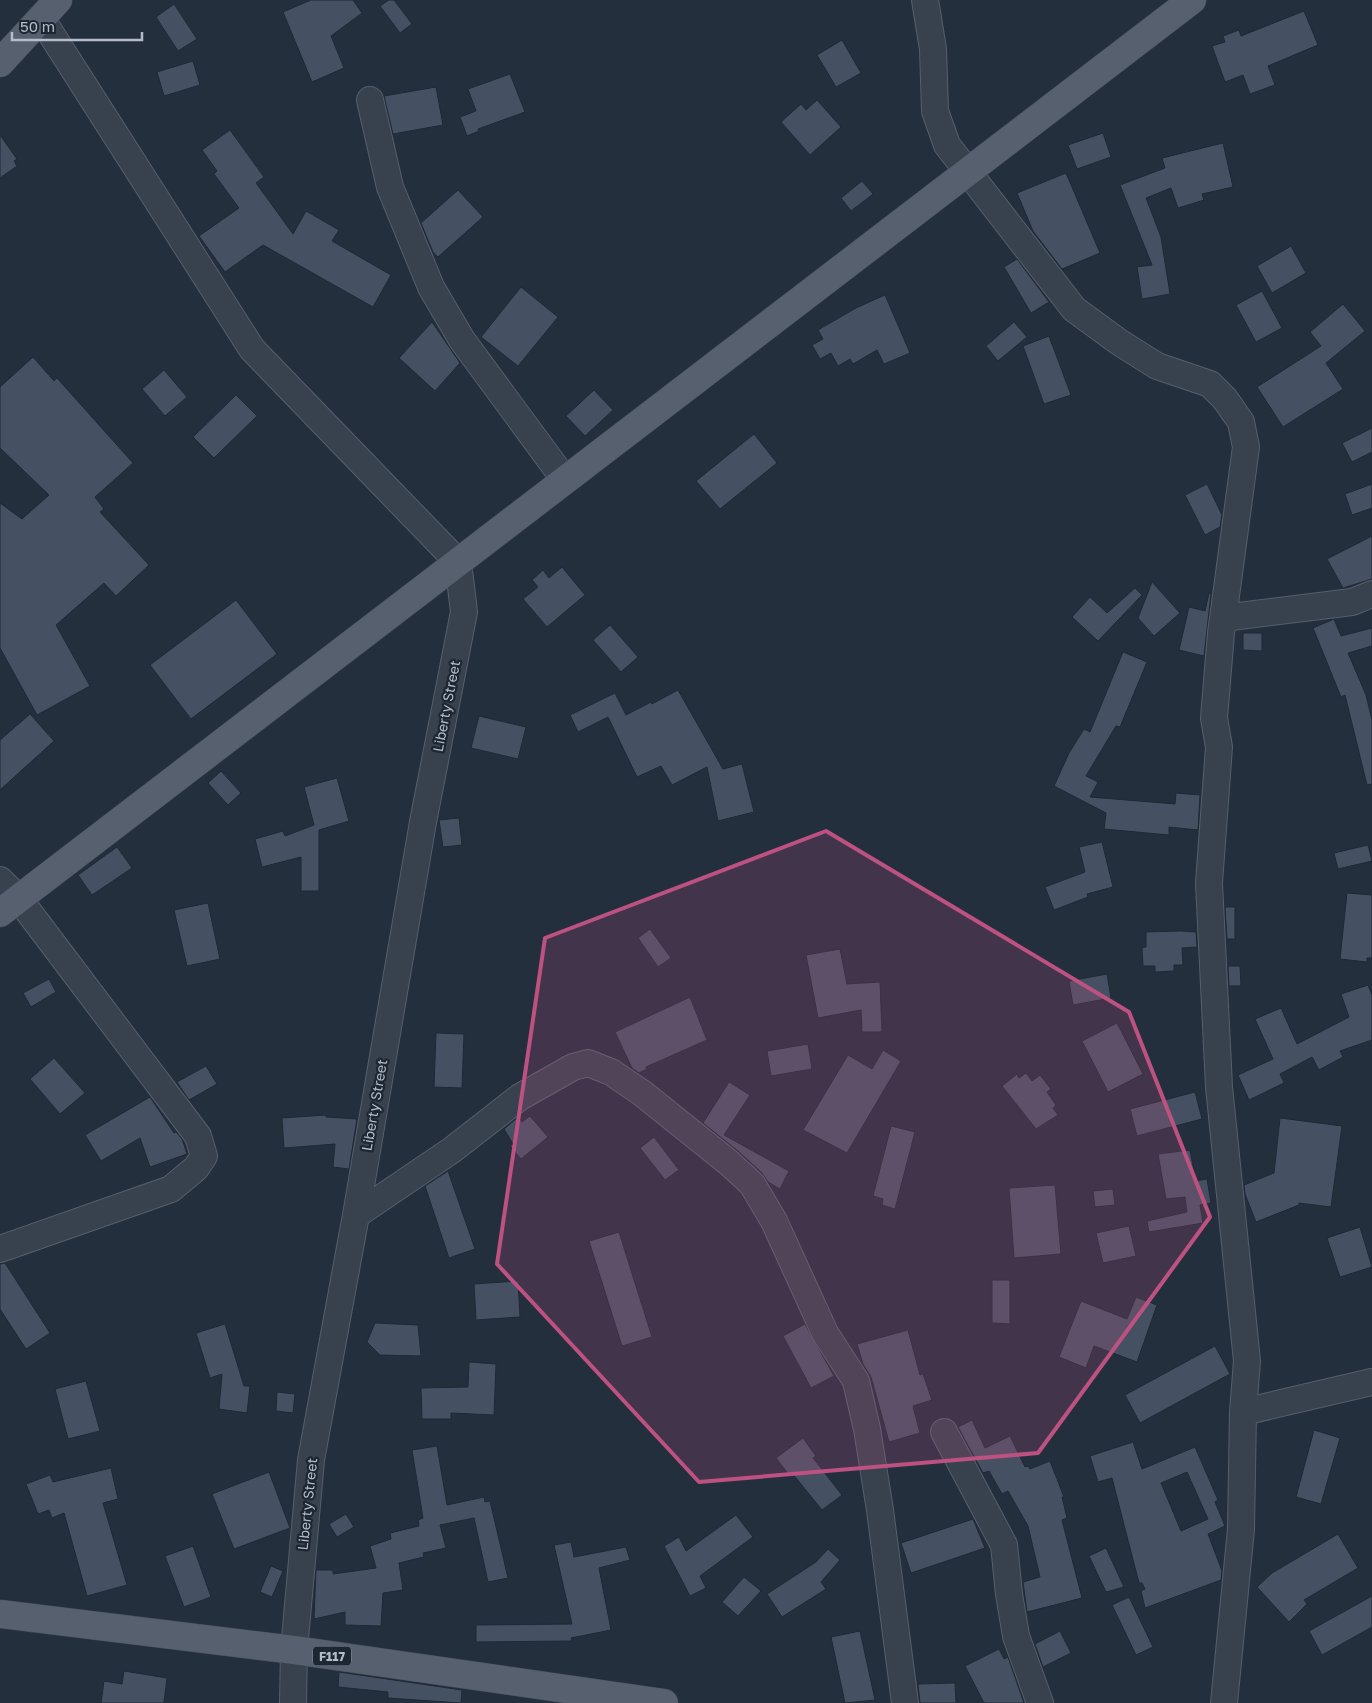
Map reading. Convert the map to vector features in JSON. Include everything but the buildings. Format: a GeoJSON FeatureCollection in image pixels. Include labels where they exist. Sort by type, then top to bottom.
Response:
{"type":"FeatureCollection","features":[{"type":"Feature","properties":{"kind":"main road"},"geometry":{"type":"LineString","coordinates":[[6,897],[458,562],[1192,0]]}},
{"type":"Feature","properties":{"kind":"main road"},"geometry":{"type":"LineString","coordinates":[[0,63],[49,9]]}},
{"type":"Feature","properties":{"kind":"main road","name":"F117"},"geometry":{"type":"LineString","coordinates":[[0,1614],[294,1650],[664,1703]]}},
{"type":"Feature","properties":{"kind":"street"},"geometry":{"type":"LineString","coordinates":[[925,0],[933,49],[935,111],[946,145],[1074,309],[1119,342],[1157,366],[1210,384],[1225,399],[1241,422],[1246,447],[1223,618],[1214,718],[1219,747],[1209,883],[1219,1087],[1247,1361],[1243,1412],[1241,1529],[1224,1703]]}},
{"type":"Feature","properties":{"kind":"street"},"geometry":{"type":"LineString","coordinates":[[49,9],[252,349],[458,562]]}},
{"type":"Feature","properties":{"kind":"street"},"geometry":{"type":"LineString","coordinates":[[370,100],[390,187],[431,287],[462,340],[565,480]]}},
{"type":"Feature","properties":{"kind":"street","name":"Liberty Street"},"geometry":{"type":"LineString","coordinates":[[293,1703],[294,1650],[311,1460],[356,1215],[422,822],[464,612],[458,562]]}},
{"type":"Feature","properties":{"kind":"street"},"geometry":{"type":"LineString","coordinates":[[1223,618],[1352,602],[1372,594]]}},
{"type":"Feature","properties":{"kind":"street"},"geometry":{"type":"LineString","coordinates":[[0,1249],[171,1189],[196,1168],[204,1156],[198,1136],[6,897]]}},
{"type":"Feature","properties":{"kind":"street"},"geometry":{"type":"LineString","coordinates":[[356,1215],[452,1150],[520,1097],[573,1067],[588,1063],[611,1072],[642,1093],[728,1162],[752,1184],[774,1221],[825,1333],[856,1381],[867,1429],[880,1510],[905,1703]]}},
{"type":"Feature","properties":{"kind":"street"},"geometry":{"type":"LineString","coordinates":[[1243,1412],[1372,1382]]}},
{"type":"Feature","properties":{"kind":"street"},"geometry":{"type":"LineString","coordinates":[[944,1432],[1004,1545],[1016,1636],[1040,1703]]}},
{"type":"Feature","properties":{"kind":"highlighted area"},"geometry":{"type":"Polygon","coordinates":[[[826,831],[1129,1012],[1210,1217],[1038,1453],[699,1482],[497,1264],[545,938],[826,831]]]}}]}
